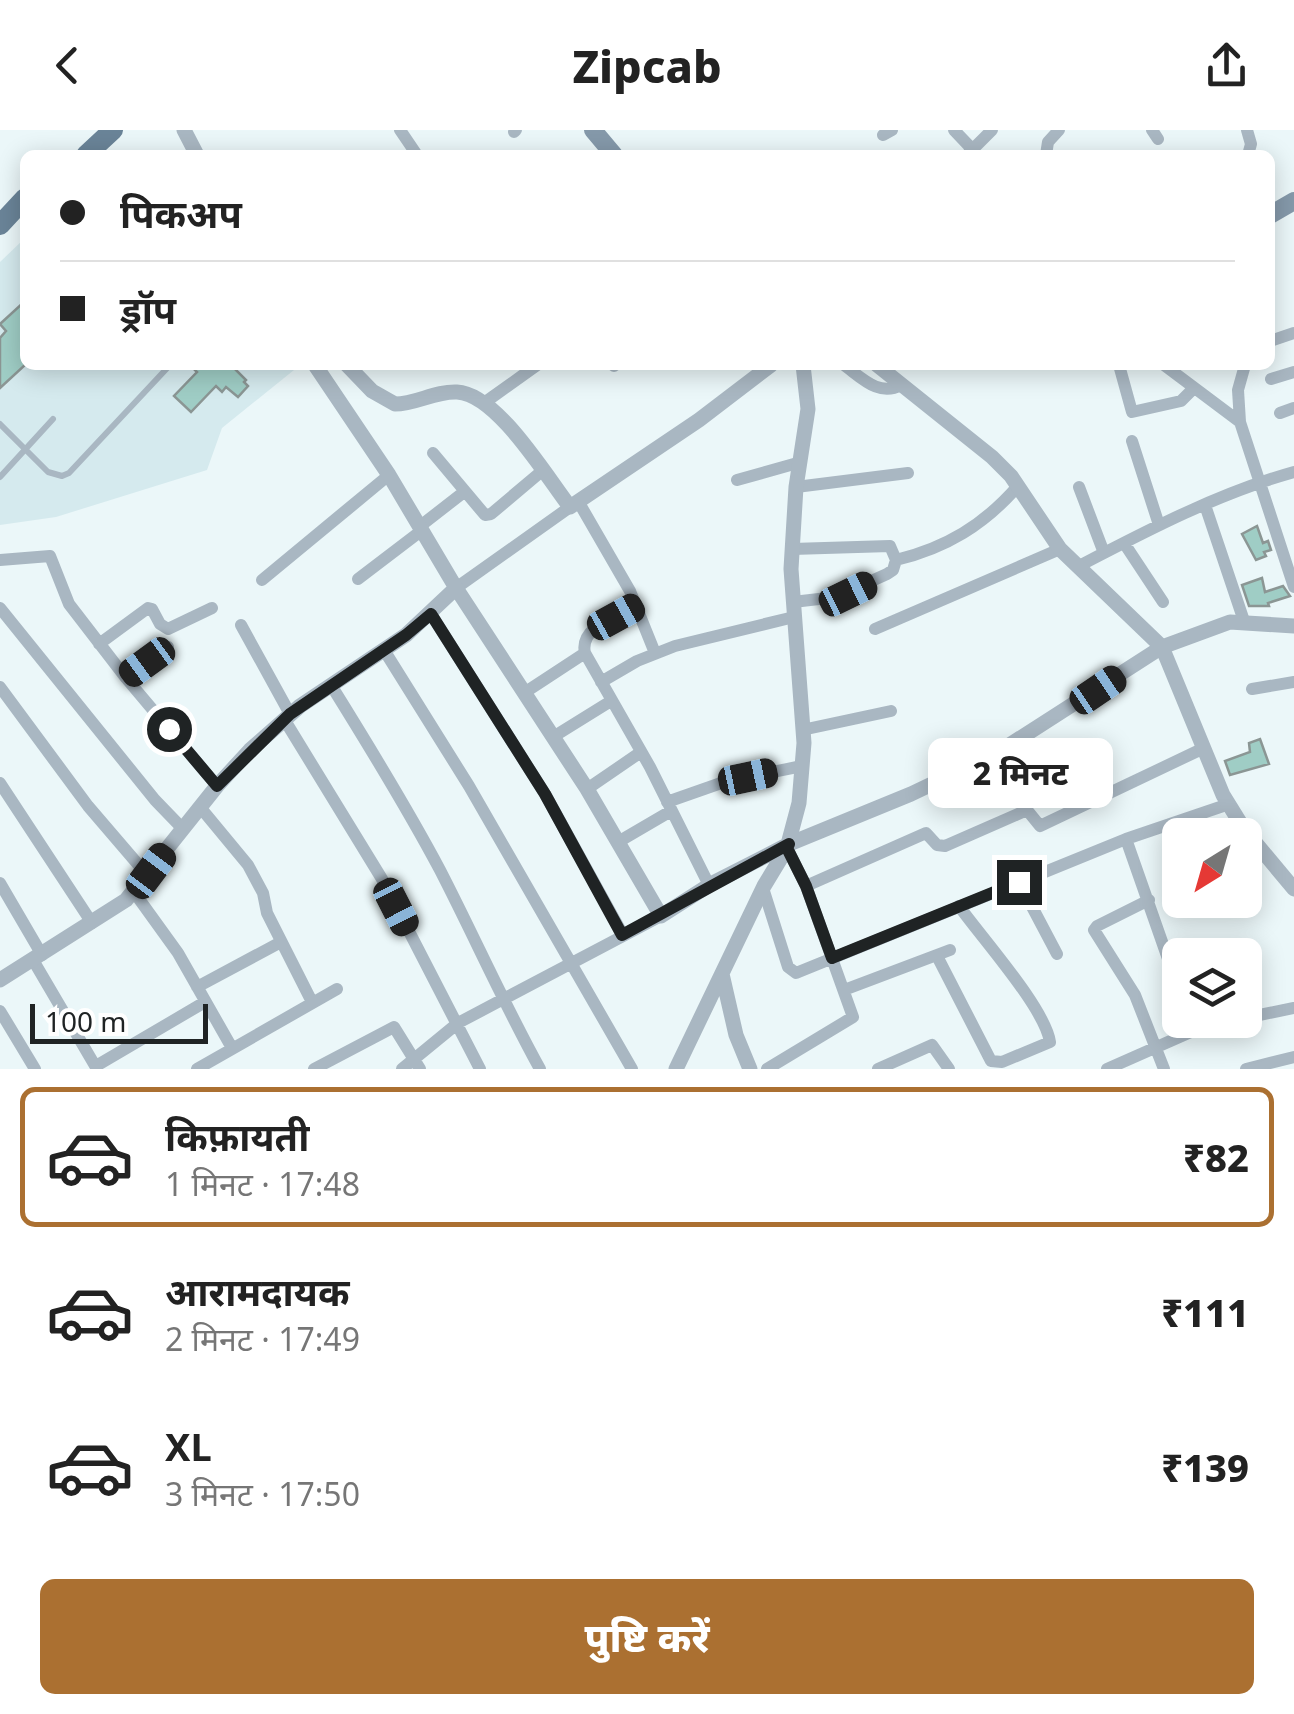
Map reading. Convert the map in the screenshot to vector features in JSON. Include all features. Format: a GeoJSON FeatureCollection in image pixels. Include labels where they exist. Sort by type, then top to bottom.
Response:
{"type":"FeatureCollection","features":[{"type":"Feature","properties":{"kind":"main road"},"geometry":{"type":"LineString","coordinates":[[0,224],[20,203]]}},
{"type":"Feature","properties":{"kind":"main road"},"geometry":{"type":"LineString","coordinates":[[0,242],[20,220]]}},
{"type":"Feature","properties":{"kind":"street"},"geometry":{"type":"LineString","coordinates":[[971,150],[992,130]]}},
{"type":"Feature","properties":{"kind":"street"},"geometry":{"type":"LineString","coordinates":[[1047,150],[1048,142],[1060,130]]}},
{"type":"Feature","properties":{"kind":"street"},"geometry":{"type":"LineString","coordinates":[[318,370],[587,789],[661,916]]}},
{"type":"Feature","properties":{"kind":"street"},"geometry":{"type":"LineString","coordinates":[[352,370],[372,392],[395,404],[451,392],[468,394],[501,418],[542,471],[574,503],[636,606],[655,652]]}},
{"type":"Feature","properties":{"kind":"street"},"geometry":{"type":"LineString","coordinates":[[484,403],[530,370]]}},
{"type":"Feature","properties":{"kind":"street"},"geometry":{"type":"LineString","coordinates":[[0,980],[134,892],[217,786],[287,716],[384,650],[431,614],[456,588],[764,370]]}},
{"type":"Feature","properties":{"kind":"street"},"geometry":{"type":"LineString","coordinates":[[676,1069],[763,888],[788,846],[799,803],[802,730],[792,549],[796,487],[808,410],[804,370]]}},
{"type":"Feature","properties":{"kind":"street"},"geometry":{"type":"LineString","coordinates":[[851,370],[879,389],[901,385]]}},
{"type":"Feature","properties":{"kind":"street"},"geometry":{"type":"LineString","coordinates":[[883,370],[992,457],[1018,486],[1060,549],[1162,646],[1229,804],[1294,889]]}},
{"type":"Feature","properties":{"kind":"street"},"geometry":{"type":"LineString","coordinates":[[1120,370],[1132,412],[1181,401],[1194,388]]}},
{"type":"Feature","properties":{"kind":"street"},"geometry":{"type":"LineString","coordinates":[[1171,370],[1240,422]]}},
{"type":"Feature","properties":{"kind":"street"},"geometry":{"type":"LineString","coordinates":[[1244,370],[1238,390],[1240,422],[1293,578]]}},
{"type":"Feature","properties":{"kind":"street"},"geometry":{"type":"LineString","coordinates":[[1270,378],[1294,372]]}},
{"type":"Feature","properties":{"kind":"street"},"geometry":{"type":"LineString","coordinates":[[1132,441],[1159,525]]}},
{"type":"Feature","properties":{"kind":"street"},"geometry":{"type":"LineString","coordinates":[[433,453],[488,516],[542,471]]}},
{"type":"Feature","properties":{"kind":"street"},"geometry":{"type":"LineString","coordinates":[[737,480],[801,462]]}},
{"type":"Feature","properties":{"kind":"street"},"geometry":{"type":"LineString","coordinates":[[1079,566],[1159,525],[1260,482],[1294,472]]}},
{"type":"Feature","properties":{"kind":"street"},"geometry":{"type":"LineString","coordinates":[[796,487],[908,474]]}},
{"type":"Feature","properties":{"kind":"street"},"geometry":{"type":"LineString","coordinates":[[262,580],[389,475]]}},
{"type":"Feature","properties":{"kind":"street"},"geometry":{"type":"LineString","coordinates":[[896,560],[934,549],[983,522],[1018,486]]}},
{"type":"Feature","properties":{"kind":"street"},"geometry":{"type":"LineString","coordinates":[[1079,487],[1104,554]]}},
{"type":"Feature","properties":{"kind":"street"},"geometry":{"type":"LineString","coordinates":[[358,579],[464,492]]}},
{"type":"Feature","properties":{"kind":"street"},"geometry":{"type":"LineString","coordinates":[[1205,505],[1244,622]]}},
{"type":"Feature","properties":{"kind":"street"},"geometry":{"type":"LineString","coordinates":[[1124,543],[1163,602]]}},
{"type":"Feature","properties":{"kind":"street"},"geometry":{"type":"LineString","coordinates":[[601,682],[655,652],[848,594],[892,572],[896,560],[890,546],[792,549]]}},
{"type":"Feature","properties":{"kind":"street"},"geometry":{"type":"LineString","coordinates":[[875,629],[1060,549]]}},
{"type":"Feature","properties":{"kind":"street"},"geometry":{"type":"LineString","coordinates":[[0,560],[48,554],[69,604],[217,786]]}},
{"type":"Feature","properties":{"kind":"street"},"geometry":{"type":"LineString","coordinates":[[636,606],[587,634],[585,653],[709,886]]}},
{"type":"Feature","properties":{"kind":"street"},"geometry":{"type":"LineString","coordinates":[[99,644],[148,608],[168,629],[212,608]]}},
{"type":"Feature","properties":{"kind":"street"},"geometry":{"type":"LineString","coordinates":[[0,610],[155,800],[184,829]]}},
{"type":"Feature","properties":{"kind":"street"},"geometry":{"type":"LineString","coordinates":[[431,614],[545,794],[622,935]]}},
{"type":"Feature","properties":{"kind":"street"},"geometry":{"type":"LineString","coordinates":[[402,1069],[418,1064],[458,1023],[661,916],[709,886],[788,846],[997,753],[1162,646],[1208,628],[1244,622],[1294,626]]}},
{"type":"Feature","properties":{"kind":"street"},"geometry":{"type":"LineString","coordinates":[[241,625],[287,716],[382,879],[480,1069]]}},
{"type":"Feature","properties":{"kind":"street"},"geometry":{"type":"LineString","coordinates":[[126,678],[168,647]]}},
{"type":"Feature","properties":{"kind":"street"},"geometry":{"type":"LineString","coordinates":[[384,650],[632,1069]]}},
{"type":"Feature","properties":{"kind":"street"},"geometry":{"type":"LineString","coordinates":[[524,693],[585,653]]}},
{"type":"Feature","properties":{"kind":"street"},"geometry":{"type":"LineString","coordinates":[[1252,689],[1294,682]]}},
{"type":"Feature","properties":{"kind":"street"},"geometry":{"type":"LineString","coordinates":[[331,684],[430,852],[540,1069]]}},
{"type":"Feature","properties":{"kind":"street"},"geometry":{"type":"LineString","coordinates":[[0,687],[88,806],[148,876]]}},
{"type":"Feature","properties":{"kind":"street"},"geometry":{"type":"LineString","coordinates":[[553,738],[612,701]]}},
{"type":"Feature","properties":{"kind":"street"},"geometry":{"type":"LineString","coordinates":[[802,730],[891,711]]}},
{"type":"Feature","properties":{"kind":"street"},"geometry":{"type":"LineString","coordinates":[[806,886],[926,833],[936,845],[945,846],[1027,810],[1040,826],[1204,748]]}},
{"type":"Feature","properties":{"kind":"street"},"geometry":{"type":"LineString","coordinates":[[587,789],[641,752]]}},
{"type":"Feature","properties":{"kind":"street"},"geometry":{"type":"LineString","coordinates":[[618,842],[669,806],[724,782],[802,766]]}},
{"type":"Feature","properties":{"kind":"street"},"geometry":{"type":"LineString","coordinates":[[0,783],[92,923]]}},
{"type":"Feature","properties":{"kind":"street"},"geometry":{"type":"LineString","coordinates":[[763,888],[790,971],[796,972],[1126,839],[1229,804]]}},
{"type":"Feature","properties":{"kind":"street"},"geometry":{"type":"LineString","coordinates":[[200,807],[248,865],[312,1002]]}},
{"type":"Feature","properties":{"kind":"street"},"geometry":{"type":"LineString","coordinates":[[1126,839],[1162,938]]}},
{"type":"Feature","properties":{"kind":"street"},"geometry":{"type":"LineString","coordinates":[[767,1069],[850,1021],[853,1013],[788,846]]}},
{"type":"Feature","properties":{"kind":"street"},"geometry":{"type":"LineString","coordinates":[[1019,882],[1057,954]]}},
{"type":"Feature","properties":{"kind":"street"},"geometry":{"type":"LineString","coordinates":[[0,884],[96,1067],[205,1002]]}},
{"type":"Feature","properties":{"kind":"street"},"geometry":{"type":"LineString","coordinates":[[134,892],[178,953],[232,1048]]}},
{"type":"Feature","properties":{"kind":"street"},"geometry":{"type":"LineString","coordinates":[[1150,900],[1094,930],[1135,995],[1164,1069]]}},
{"type":"Feature","properties":{"kind":"street"},"geometry":{"type":"LineString","coordinates":[[844,990],[944,953],[993,1062],[1050,1042],[1043,1023],[959,906]]}},
{"type":"Feature","properties":{"kind":"street"},"geometry":{"type":"LineString","coordinates":[[197,987],[282,942]]}},
{"type":"Feature","properties":{"kind":"street"},"geometry":{"type":"LineString","coordinates":[[722,974],[736,1034],[750,1069]]}},
{"type":"Feature","properties":{"kind":"street"},"geometry":{"type":"LineString","coordinates":[[197,1069],[337,990]]}},
{"type":"Feature","properties":{"kind":"street"},"geometry":{"type":"LineString","coordinates":[[1262,1015],[1294,1008]]}},
{"type":"Feature","properties":{"kind":"street"},"geometry":{"type":"LineString","coordinates":[[0,1010],[35,1069]]}},
{"type":"Feature","properties":{"kind":"street"},"geometry":{"type":"LineString","coordinates":[[314,1069],[394,1027],[418,1064]]}},
{"type":"Feature","properties":{"kind":"street"},"geometry":{"type":"LineString","coordinates":[[1106,1069],[1172,1038]]}},
{"type":"Feature","properties":{"kind":"street"},"geometry":{"type":"LineString","coordinates":[[878,1069],[932,1045],[949,1069]]}},
{"type":"Feature","properties":{"kind":"street"},"geometry":{"type":"LineString","coordinates":[[1246,1069],[1294,1057]]}},
{"type":"Feature","properties":{"kind":"lane"},"geometry":{"type":"LineString","coordinates":[[0,424],[55,476],[70,473],[165,370]]}},
{"type":"Feature","properties":{"kind":"lane"},"geometry":{"type":"LineString","coordinates":[[0,476],[53,418]]}},
{"type":"Feature","properties":{"kind":"shaded area"},"geometry":{"type":"Polygon","coordinates":[[[20,243],[20,370],[294,370],[222,428],[207,470],[56,517],[0,525],[0,262],[20,243]]]}},
{"type":"Feature","properties":{"kind":"building"},"geometry":{"type":"Polygon","coordinates":[[[20,306],[20,370],[0,388],[0,338],[6,331],[0,324],[20,306]]]}},
{"type":"Feature","properties":{"kind":"building"},"geometry":{"type":"Polygon","coordinates":[[[236,370],[248,386],[238,397],[226,387],[222,392],[216,386],[191,412],[174,396],[197,372],[236,370]]]}},
{"type":"Feature","properties":{"kind":"building"},"geometry":{"type":"Polygon","coordinates":[[[1257,526],[1263,543],[1268,541],[1271,550],[1256,560],[1242,534],[1257,526]]]}},
{"type":"Feature","properties":{"kind":"building"},"geometry":{"type":"Polygon","coordinates":[[[1262,578],[1265,592],[1283,586],[1290,596],[1268,603],[1269,606],[1249,606],[1242,585],[1262,578]]]}},
{"type":"Feature","properties":{"kind":"building"},"geometry":{"type":"Polygon","coordinates":[[[1260,739],[1269,764],[1230,775],[1225,761],[1250,752],[1249,743],[1260,739]]]}},
{"type":"Feature","properties":{"kind":"route"},"geometry":{"type":"LineString","coordinates":[[169,729],[217,786],[290,714],[431,614],[545,794],[622,935],[789,844],[787,848],[806,886],[832,958],[1019,882]]}}]}
